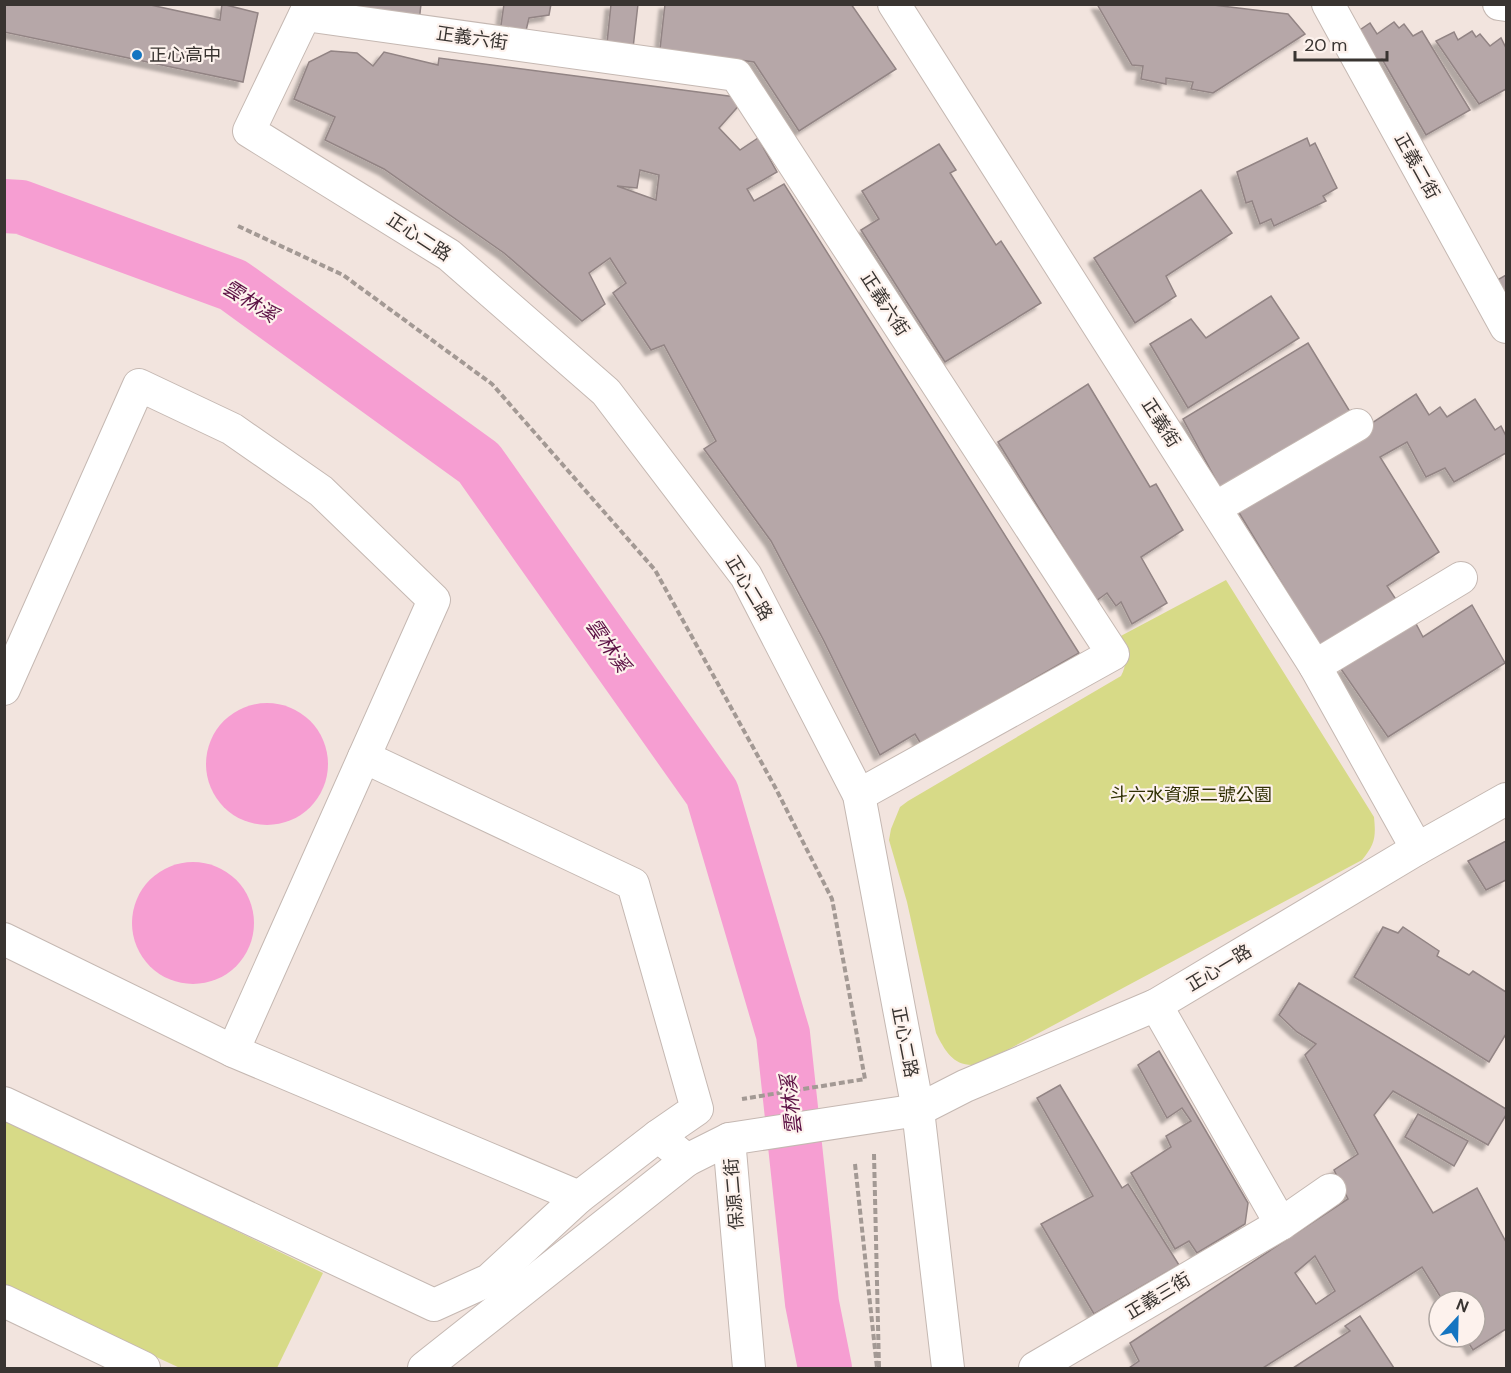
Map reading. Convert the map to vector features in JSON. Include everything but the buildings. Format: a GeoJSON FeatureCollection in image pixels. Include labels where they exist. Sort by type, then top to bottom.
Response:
{"type":"FeatureCollection","features":[{"type":"Feature","properties":{"kind":"street","name":"正義街"},"geometry":{"type":"LineString","coordinates":[[894,4],[1316,666],[1417,849]]}},
{"type":"Feature","properties":{"kind":"street","name":"正義二街"},"geometry":{"type":"LineString","coordinates":[[1328,4],[1506,327]]}},
{"type":"Feature","properties":{"kind":"street"},"geometry":{"type":"LineString","coordinates":[[1499,4],[1506,5]]}},
{"type":"Feature","properties":{"kind":"street","name":"正義六街"},"geometry":{"type":"LineString","coordinates":[[308,10],[736,75],[1113,654],[859,795]]}},
{"type":"Feature","properties":{"kind":"street","name":"正心二路"},"geometry":{"type":"LineString","coordinates":[[308,10],[249,131],[449,255],[606,392],[746,576],[859,795],[912,1111],[948,1368]]}},
{"type":"Feature","properties":{"kind":"street"},"geometry":{"type":"LineString","coordinates":[[4,689],[139,386],[232,429],[321,491],[434,600],[233,1051]]}},
{"type":"Feature","properties":{"kind":"street"},"geometry":{"type":"LineString","coordinates":[[1215,508],[1357,425]]}},
{"type":"Feature","properties":{"kind":"street"},"geometry":{"type":"LineString","coordinates":[[1316,666],[1461,578]]}},
{"type":"Feature","properties":{"kind":"street"},"geometry":{"type":"LineString","coordinates":[[4,1103],[434,1305],[489,1280],[579,1197],[697,1108],[633,884],[364,757]]}},
{"type":"Feature","properties":{"kind":"street","name":"正心一路"},"geometry":{"type":"LineString","coordinates":[[912,1111],[965,1086],[1156,1005],[1417,849],[1506,799]]}},
{"type":"Feature","properties":{"kind":"street"},"geometry":{"type":"LineString","coordinates":[[4,939],[233,1051],[579,1197]]}},
{"type":"Feature","properties":{"kind":"street"},"geometry":{"type":"LineString","coordinates":[[1156,1005],[1281,1224]]}},
{"type":"Feature","properties":{"kind":"street","name":"保源二街"},"geometry":{"type":"LineString","coordinates":[[749,1368],[740,1136],[912,1111]]}},
{"type":"Feature","properties":{"kind":"street"},"geometry":{"type":"LineString","coordinates":[[658,1136],[687,1160]]}},
{"type":"Feature","properties":{"kind":"street"},"geometry":{"type":"LineString","coordinates":[[424,1368],[687,1160],[740,1136]]}},
{"type":"Feature","properties":{"kind":"street","name":"正義三街"},"geometry":{"type":"LineString","coordinates":[[1035,1368],[1281,1224],[1330,1190]]}},
{"type":"Feature","properties":{"kind":"street"},"geometry":{"type":"LineString","coordinates":[[4,1301],[144,1368]]}},
{"type":"Feature","properties":{"kind":"path"},"geometry":{"type":"LineString","coordinates":[[238,226],[343,275],[492,384],[655,570],[775,787],[832,900],[865,1079],[742,1099]]}},
{"type":"Feature","properties":{"kind":"path"},"geometry":{"type":"LineString","coordinates":[[874,1154],[878,1368]]}},
{"type":"Feature","properties":{"kind":"path"},"geometry":{"type":"LineString","coordinates":[[855,1164],[878,1368]]}},
{"type":"Feature","properties":{"kind":"green space","name":"斗六水資源二號公園"},"geometry":{"type":"Polygon","coordinates":[[[1226,580],[1374,817],[1375,836],[1370,849],[1362,860],[981,1064],[958,1062],[948,1053],[936,1033],[907,902],[889,840],[900,807],[1121,676],[1125,661],[1117,638],[1226,580]]]}},
{"type":"Feature","properties":{"kind":"green space"},"geometry":{"type":"Polygon","coordinates":[[[4,1118],[323,1273],[277,1368],[180,1368],[5,1287],[4,1118]]]}},
{"type":"Feature","properties":{"kind":"shaded area"},"geometry":{"type":"Polygon","coordinates":[[[267,703],[290,707],[310,721],[324,741],[328,764],[324,787],[310,807],[290,821],[267,825],[244,821],[224,807],[210,787],[206,764],[210,741],[224,721],[244,707],[267,703]]]}},
{"type":"Feature","properties":{"kind":"shaded area"},"geometry":{"type":"Polygon","coordinates":[[[193,862],[217,866],[236,880],[250,899],[254,923],[250,947],[236,966],[217,980],[193,984],[169,980],[150,966],[136,947],[132,923],[136,899],[150,880],[169,866],[193,862]]]}},
{"type":"Feature","properties":{"kind":"waterway","name":"雲林溪"},"geometry":{"type":"LineString","coordinates":[[4,206],[21,207],[233,285],[479,463],[712,793],[783,1034],[812,1303],[825,1368]]}},
{"type":"Feature","properties":{"kind":"place","name":"正心高中"},"geometry":{"type":"Point","coordinates":[137,55]}}]}
